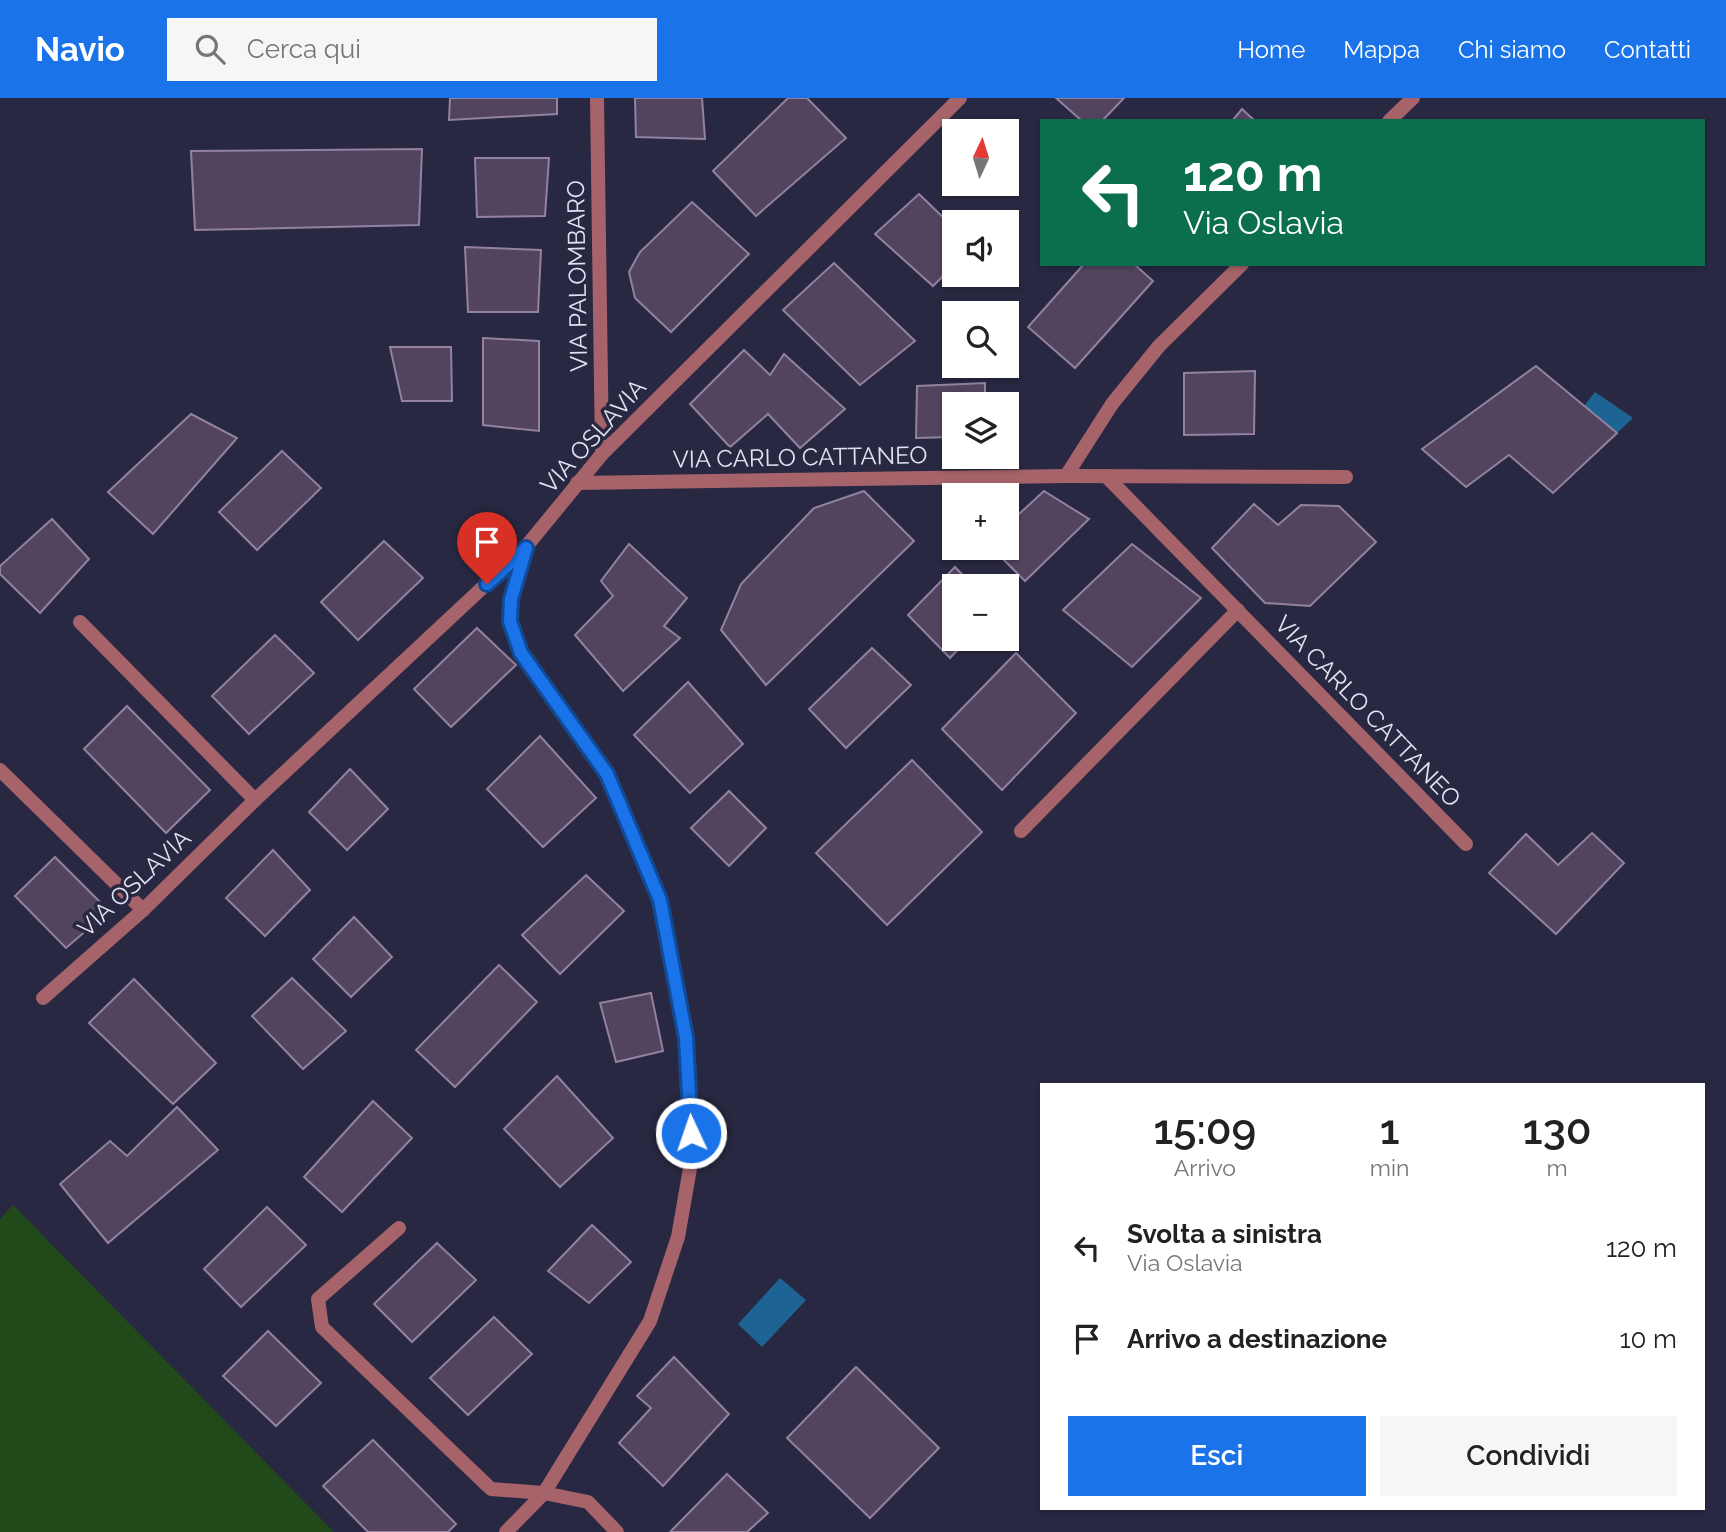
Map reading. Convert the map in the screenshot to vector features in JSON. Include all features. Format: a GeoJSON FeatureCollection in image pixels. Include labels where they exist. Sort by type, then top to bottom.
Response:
{"type":"FeatureCollection","features":[{"type":"Feature","properties":{"kind":"street","name":"VIA PALOMBARO"},"geometry":{"type":"LineString","coordinates":[[597,98],[602,454]]}},
{"type":"Feature","properties":{"kind":"street","name":"VIA OSLAVIA"},"geometry":{"type":"LineString","coordinates":[[43,998],[143,910],[255,800],[526,548],[602,454],[960,98]]}},
{"type":"Feature","properties":{"kind":"street"},"geometry":{"type":"LineString","coordinates":[[1392,119],[1413,98]]}},
{"type":"Feature","properties":{"kind":"street"},"geometry":{"type":"LineString","coordinates":[[1066,476],[1112,404],[1159,346],[1240,266]]}},
{"type":"Feature","properties":{"kind":"street","name":"VIA CARLO CATTANEO"},"geometry":{"type":"LineString","coordinates":[[577,484],[1066,476],[1346,477]]}},
{"type":"Feature","properties":{"kind":"street","name":"VIA CARLO CATTANEO"},"geometry":{"type":"LineString","coordinates":[[1107,476],[1466,844]]}},
{"type":"Feature","properties":{"kind":"street"},"geometry":{"type":"LineString","coordinates":[[506,1532],[544,1493],[650,1321],[678,1237],[692,1157],[686,1038],[660,900],[607,774],[521,653],[510,621],[511,599],[526,548]]}},
{"type":"Feature","properties":{"kind":"street","name":"VIA CARLO CATTANEO"},"geometry":{"type":"LineString","coordinates":[[1021,831],[1238,610]]}},
{"type":"Feature","properties":{"kind":"street"},"geometry":{"type":"LineString","coordinates":[[80,622],[255,800]]}},
{"type":"Feature","properties":{"kind":"street"},"geometry":{"type":"LineString","coordinates":[[0,771],[143,910]]}},
{"type":"Feature","properties":{"kind":"street"},"geometry":{"type":"LineString","coordinates":[[399,1228],[318,1299],[322,1327],[491,1489],[544,1493],[588,1502],[617,1532]]}},
{"type":"Feature","properties":{"kind":"green space"},"geometry":{"type":"Polygon","coordinates":[[[13,1205],[334,1532],[0,1532],[0,1219],[13,1205]]]}},
{"type":"Feature","properties":{"kind":"water"},"geometry":{"type":"Polygon","coordinates":[[[1595,392],[1633,418],[1617,433],[1584,406],[1595,392]]]}},
{"type":"Feature","properties":{"kind":"water"},"geometry":{"type":"Polygon","coordinates":[[[780,1278],[806,1300],[762,1347],[738,1324],[780,1278]]]}},
{"type":"Feature","properties":{"kind":"building"},"geometry":{"type":"Polygon","coordinates":[[[450,98],[557,98],[557,114],[449,120],[450,98]]]}},
{"type":"Feature","properties":{"kind":"building"},"geometry":{"type":"Polygon","coordinates":[[[635,98],[702,98],[705,139],[636,137],[635,98]]]}},
{"type":"Feature","properties":{"kind":"building"},"geometry":{"type":"Polygon","coordinates":[[[788,98],[807,98],[846,138],[756,216],[713,171],[788,98]]]}},
{"type":"Feature","properties":{"kind":"building"},"geometry":{"type":"Polygon","coordinates":[[[1056,98],[1124,98],[1104,119],[1080,119],[1056,98]]]}},
{"type":"Feature","properties":{"kind":"building"},"geometry":{"type":"Polygon","coordinates":[[[1242,109],[1253,119],[1234,119],[1242,109]]]}},
{"type":"Feature","properties":{"kind":"building"},"geometry":{"type":"Polygon","coordinates":[[[422,149],[419,225],[195,230],[191,151],[422,149]]]}},
{"type":"Feature","properties":{"kind":"building"},"geometry":{"type":"Polygon","coordinates":[[[475,158],[549,158],[545,216],[477,217],[475,158]]]}},
{"type":"Feature","properties":{"kind":"building"},"geometry":{"type":"Polygon","coordinates":[[[919,194],[942,216],[942,277],[933,286],[875,234],[919,194]]]}},
{"type":"Feature","properties":{"kind":"building"},"geometry":{"type":"Polygon","coordinates":[[[692,202],[749,254],[671,332],[635,298],[629,272],[640,252],[692,202]]]}},
{"type":"Feature","properties":{"kind":"building"},"geometry":{"type":"Polygon","coordinates":[[[465,247],[541,250],[538,312],[468,312],[465,247]]]}},
{"type":"Feature","properties":{"kind":"building"},"geometry":{"type":"Polygon","coordinates":[[[834,263],[915,341],[860,385],[783,310],[834,263]]]}},
{"type":"Feature","properties":{"kind":"building"},"geometry":{"type":"Polygon","coordinates":[[[1082,266],[1136,266],[1153,281],[1075,368],[1028,327],[1082,266]]]}},
{"type":"Feature","properties":{"kind":"building"},"geometry":{"type":"Polygon","coordinates":[[[483,338],[539,341],[539,431],[483,425],[483,338]]]}},
{"type":"Feature","properties":{"kind":"building"},"geometry":{"type":"Polygon","coordinates":[[[390,347],[451,347],[452,401],[402,401],[390,347]]]}},
{"type":"Feature","properties":{"kind":"building"},"geometry":{"type":"Polygon","coordinates":[[[744,350],[770,375],[784,354],[845,409],[800,448],[768,414],[730,447],[690,404],[744,350]]]}},
{"type":"Feature","properties":{"kind":"building"},"geometry":{"type":"Polygon","coordinates":[[[1536,366],[1617,433],[1553,493],[1509,455],[1466,487],[1422,449],[1536,366]]]}},
{"type":"Feature","properties":{"kind":"building"},"geometry":{"type":"Polygon","coordinates":[[[1255,371],[1254,434],[1184,435],[1184,373],[1255,371]]]}},
{"type":"Feature","properties":{"kind":"building"},"geometry":{"type":"Polygon","coordinates":[[[985,383],[985,392],[942,392],[942,437],[916,438],[917,386],[985,383]]]}},
{"type":"Feature","properties":{"kind":"building"},"geometry":{"type":"Polygon","coordinates":[[[191,414],[237,438],[153,534],[108,492],[191,414]]]}},
{"type":"Feature","properties":{"kind":"building"},"geometry":{"type":"Polygon","coordinates":[[[282,451],[321,488],[257,550],[219,512],[282,451]]]}},
{"type":"Feature","properties":{"kind":"building"},"geometry":{"type":"Polygon","coordinates":[[[864,491],[914,541],[766,685],[721,630],[741,584],[814,508],[864,491]]]}},
{"type":"Feature","properties":{"kind":"building"},"geometry":{"type":"Polygon","coordinates":[[[1044,491],[1089,519],[1025,581],[1004,560],[1019,560],[1019,514],[1044,491]]]}},
{"type":"Feature","properties":{"kind":"building"},"geometry":{"type":"Polygon","coordinates":[[[1254,504],[1278,525],[1301,505],[1339,506],[1376,542],[1310,606],[1265,603],[1212,548],[1254,504]]]}},
{"type":"Feature","properties":{"kind":"building"},"geometry":{"type":"Polygon","coordinates":[[[52,519],[89,559],[40,613],[0,574],[0,566],[52,519]]]}},
{"type":"Feature","properties":{"kind":"building"},"geometry":{"type":"Polygon","coordinates":[[[384,541],[423,578],[358,640],[321,602],[384,541]]]}},
{"type":"Feature","properties":{"kind":"building"},"geometry":{"type":"Polygon","coordinates":[[[629,544],[687,598],[664,626],[680,638],[623,691],[575,635],[613,596],[601,581],[629,544]]]}},
{"type":"Feature","properties":{"kind":"building"},"geometry":{"type":"Polygon","coordinates":[[[1132,544],[1201,598],[1132,667],[1063,610],[1132,544]]]}},
{"type":"Feature","properties":{"kind":"building"},"geometry":{"type":"Polygon","coordinates":[[[955,567],[962,574],[948,574],[955,567]]]}},
{"type":"Feature","properties":{"kind":"building"},"geometry":{"type":"Polygon","coordinates":[[[942,580],[942,650],[908,615],[942,580]]]}},
{"type":"Feature","properties":{"kind":"building"},"geometry":{"type":"Polygon","coordinates":[[[477,628],[516,665],[451,727],[414,689],[477,628]]]}},
{"type":"Feature","properties":{"kind":"building"},"geometry":{"type":"Polygon","coordinates":[[[275,635],[314,673],[249,734],[212,696],[275,635]]]}},
{"type":"Feature","properties":{"kind":"building"},"geometry":{"type":"Polygon","coordinates":[[[872,648],[911,685],[846,748],[809,709],[872,648]]]}},
{"type":"Feature","properties":{"kind":"building"},"geometry":{"type":"Polygon","coordinates":[[[943,651],[957,651],[950,658],[943,651]]]}},
{"type":"Feature","properties":{"kind":"building"},"geometry":{"type":"Polygon","coordinates":[[[1016,653],[1076,713],[1002,790],[942,729],[1016,653]]]}},
{"type":"Feature","properties":{"kind":"building"},"geometry":{"type":"Polygon","coordinates":[[[688,682],[743,744],[690,793],[634,735],[688,682]]]}},
{"type":"Feature","properties":{"kind":"building"},"geometry":{"type":"Polygon","coordinates":[[[127,706],[210,790],[166,833],[84,749],[127,706]]]}},
{"type":"Feature","properties":{"kind":"building"},"geometry":{"type":"Polygon","coordinates":[[[540,736],[596,798],[543,847],[487,789],[540,736]]]}},
{"type":"Feature","properties":{"kind":"building"},"geometry":{"type":"Polygon","coordinates":[[[912,760],[982,832],[887,925],[816,853],[912,760]]]}},
{"type":"Feature","properties":{"kind":"building"},"geometry":{"type":"Polygon","coordinates":[[[350,769],[388,809],[347,850],[309,812],[350,769]]]}},
{"type":"Feature","properties":{"kind":"building"},"geometry":{"type":"Polygon","coordinates":[[[729,791],[766,828],[729,866],[691,828],[729,791]]]}},
{"type":"Feature","properties":{"kind":"building"},"geometry":{"type":"Polygon","coordinates":[[[1592,833],[1624,863],[1556,934],[1489,873],[1526,834],[1558,865],[1592,833]]]}},
{"type":"Feature","properties":{"kind":"building"},"geometry":{"type":"Polygon","coordinates":[[[273,850],[310,890],[265,936],[226,898],[273,850]]]}},
{"type":"Feature","properties":{"kind":"building"},"geometry":{"type":"Polygon","coordinates":[[[55,857],[109,911],[66,948],[15,896],[55,857]]]}},
{"type":"Feature","properties":{"kind":"building"},"geometry":{"type":"Polygon","coordinates":[[[586,875],[624,911],[560,974],[522,935],[586,875]]]}},
{"type":"Feature","properties":{"kind":"building"},"geometry":{"type":"Polygon","coordinates":[[[354,917],[392,957],[351,997],[313,959],[354,917]]]}},
{"type":"Feature","properties":{"kind":"building"},"geometry":{"type":"Polygon","coordinates":[[[499,965],[537,1002],[455,1087],[416,1050],[499,965]]]}},
{"type":"Feature","properties":{"kind":"building"},"geometry":{"type":"Polygon","coordinates":[[[292,978],[346,1031],[303,1069],[252,1016],[292,978]]]}},
{"type":"Feature","properties":{"kind":"building"},"geometry":{"type":"Polygon","coordinates":[[[134,979],[216,1063],[173,1104],[89,1023],[134,979]]]}},
{"type":"Feature","properties":{"kind":"building"},"geometry":{"type":"Polygon","coordinates":[[[651,993],[663,1051],[616,1062],[600,1003],[651,993]]]}},
{"type":"Feature","properties":{"kind":"building"},"geometry":{"type":"Polygon","coordinates":[[[557,1076],[613,1138],[560,1187],[504,1129],[557,1076]]]}},
{"type":"Feature","properties":{"kind":"building"},"geometry":{"type":"Polygon","coordinates":[[[373,1101],[412,1138],[342,1212],[304,1177],[373,1101]]]}},
{"type":"Feature","properties":{"kind":"building"},"geometry":{"type":"Polygon","coordinates":[[[177,1107],[218,1150],[108,1243],[60,1184],[110,1141],[127,1156],[177,1107]]]}},
{"type":"Feature","properties":{"kind":"building"},"geometry":{"type":"Polygon","coordinates":[[[267,1207],[306,1245],[241,1307],[204,1269],[267,1207]]]}},
{"type":"Feature","properties":{"kind":"building"},"geometry":{"type":"Polygon","coordinates":[[[592,1225],[631,1262],[589,1303],[548,1271],[592,1225]]]}},
{"type":"Feature","properties":{"kind":"building"},"geometry":{"type":"Polygon","coordinates":[[[437,1243],[476,1280],[412,1342],[374,1304],[437,1243]]]}},
{"type":"Feature","properties":{"kind":"building"},"geometry":{"type":"Polygon","coordinates":[[[494,1317],[532,1354],[468,1415],[430,1378],[494,1317]]]}},
{"type":"Feature","properties":{"kind":"building"},"geometry":{"type":"Polygon","coordinates":[[[268,1331],[321,1383],[276,1426],[223,1376],[268,1331]]]}},
{"type":"Feature","properties":{"kind":"building"},"geometry":{"type":"Polygon","coordinates":[[[674,1357],[729,1414],[663,1486],[619,1443],[651,1408],[637,1396],[674,1357]]]}},
{"type":"Feature","properties":{"kind":"building"},"geometry":{"type":"Polygon","coordinates":[[[856,1367],[939,1448],[870,1518],[787,1438],[856,1367]]]}},
{"type":"Feature","properties":{"kind":"building"},"geometry":{"type":"Polygon","coordinates":[[[373,1440],[456,1524],[448,1532],[368,1532],[323,1486],[373,1440]]]}},
{"type":"Feature","properties":{"kind":"building"},"geometry":{"type":"Polygon","coordinates":[[[727,1474],[768,1513],[747,1532],[670,1532],[727,1474]]]}},
{"type":"Feature","properties":{"kind":"route"},"geometry":{"type":"LineString","coordinates":[[487,584],[526,548],[511,599],[510,621],[521,653],[607,774],[660,900],[686,1038],[691,1133]]}}]}
